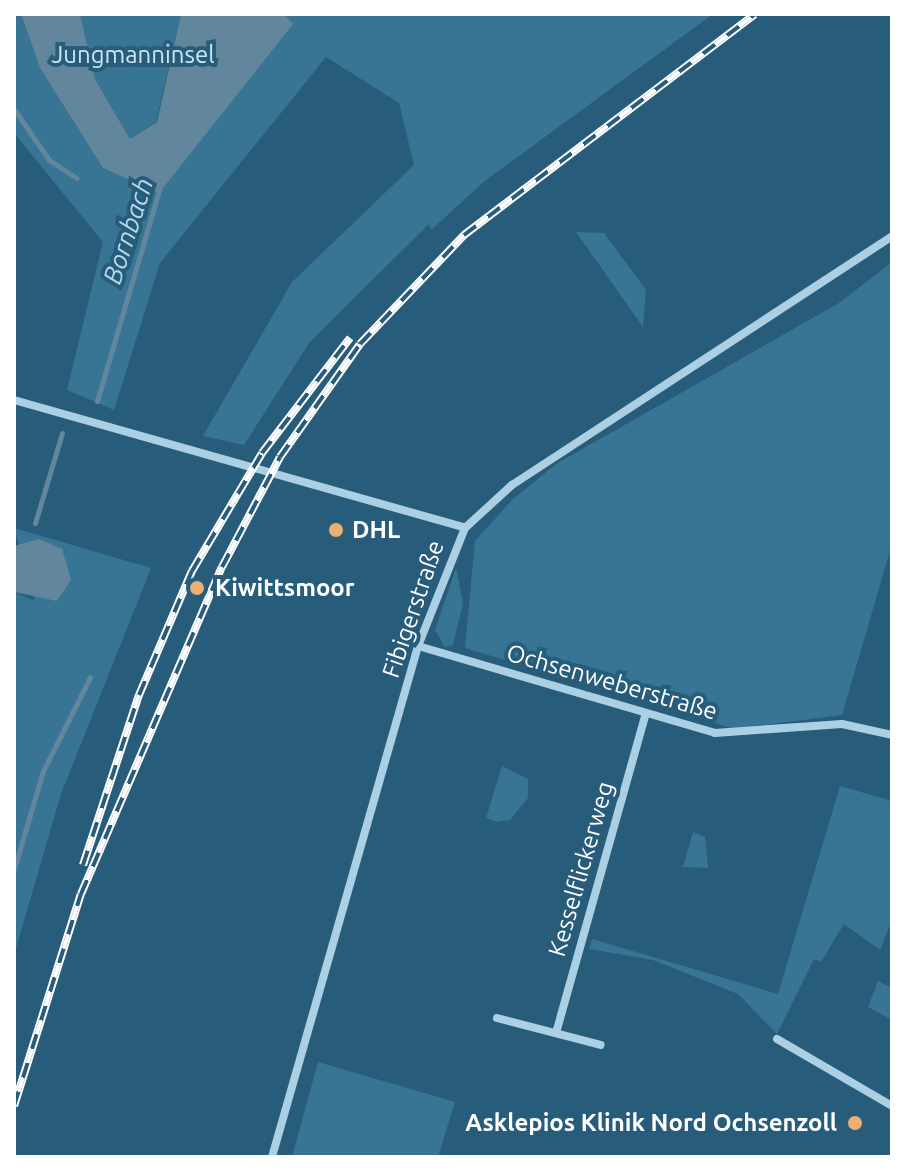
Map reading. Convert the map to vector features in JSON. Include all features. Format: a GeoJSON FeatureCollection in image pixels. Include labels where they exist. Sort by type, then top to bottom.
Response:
{"type":"FeatureCollection","features":[{"type":"Feature","properties":{"kind":"street","name":"Fibigerstraße"},"geometry":{"type":"LineString","coordinates":[[272,1157],[418,646],[465,528],[512,485],[892,236]]}},
{"type":"Feature","properties":{"kind":"street"},"geometry":{"type":"LineString","coordinates":[[14,400],[465,528]]}},
{"type":"Feature","properties":{"kind":"street","name":"Ochsenweberstraße"},"geometry":{"type":"LineString","coordinates":[[418,646],[645,716],[715,733],[842,724],[892,735]]}},
{"type":"Feature","properties":{"kind":"street","name":"Kesselflickerweg"},"geometry":{"type":"LineString","coordinates":[[556,1033],[645,716]]}},
{"type":"Feature","properties":{"kind":"street"},"geometry":{"type":"LineString","coordinates":[[497,1018],[601,1045]]}},
{"type":"Feature","properties":{"kind":"street"},"geometry":{"type":"LineString","coordinates":[[777,1039],[892,1106]]}},
{"type":"Feature","properties":{"kind":"green space"},"geometry":{"type":"Polygon","coordinates":[[[14,14],[21,14],[40,68],[103,168],[159,192],[292,23],[284,14],[713,14],[486,180],[431,230],[429,224],[309,343],[244,445],[203,436],[292,282],[414,165],[399,103],[326,57],[160,263],[114,410],[67,390],[103,242],[14,133],[14,14]]]}},
{"type":"Feature","properties":{"kind":"green space","name":"Jungmanninsel"},"geometry":{"type":"Polygon","coordinates":[[[80,14],[181,14],[156,122],[130,139],[95,79],[80,14]]]}},
{"type":"Feature","properties":{"kind":"green space"},"geometry":{"type":"Polygon","coordinates":[[[576,232],[604,233],[646,290],[643,327],[576,232]]]}},
{"type":"Feature","properties":{"kind":"green space"},"geometry":{"type":"Polygon","coordinates":[[[892,262],[892,544],[842,715],[734,729],[465,648],[475,541],[512,500],[556,464],[839,303],[892,262]]]}},
{"type":"Feature","properties":{"kind":"green space"},"geometry":{"type":"Polygon","coordinates":[[[14,528],[151,568],[61,794],[14,955],[14,592],[35,601],[14,528]]]}},
{"type":"Feature","properties":{"kind":"green space"},"geometry":{"type":"Polygon","coordinates":[[[456,568],[463,603],[453,645],[445,647],[435,630],[456,568]]]}},
{"type":"Feature","properties":{"kind":"green space"},"geometry":{"type":"Polygon","coordinates":[[[502,766],[528,779],[528,798],[510,820],[497,822],[486,818],[502,766]]]}},
{"type":"Feature","properties":{"kind":"green space"},"geometry":{"type":"Polygon","coordinates":[[[840,786],[892,801],[892,920],[880,950],[844,924],[821,962],[814,959],[777,1034],[738,994],[653,960],[589,949],[592,939],[778,994],[840,786]]]}},
{"type":"Feature","properties":{"kind":"green space"},"geometry":{"type":"Polygon","coordinates":[[[693,832],[705,837],[708,868],[683,867],[693,832]]]}},
{"type":"Feature","properties":{"kind":"green space"},"geometry":{"type":"Polygon","coordinates":[[[878,981],[892,988],[892,1020],[868,1007],[878,981]]]}},
{"type":"Feature","properties":{"kind":"green space"},"geometry":{"type":"Polygon","coordinates":[[[318,1062],[455,1102],[438,1157],[292,1157],[318,1062]]]}},
{"type":"Feature","properties":{"kind":"shaded area"},"geometry":{"type":"Polygon","coordinates":[[[21,14],[80,14],[95,79],[130,139],[157,122],[181,14],[284,14],[293,24],[159,193],[103,168],[40,68],[21,14]]]}},
{"type":"Feature","properties":{"kind":"shaded area"},"geometry":{"type":"Polygon","coordinates":[[[39,539],[62,549],[71,580],[57,601],[14,592],[14,546],[39,539]]]}},
{"type":"Feature","properties":{"kind":"waterway"},"geometry":{"type":"LineString","coordinates":[[14,109],[49,160],[77,178]]}},
{"type":"Feature","properties":{"kind":"waterway","name":"Bornbach"},"geometry":{"type":"LineString","coordinates":[[97,401],[160,187]]}},
{"type":"Feature","properties":{"kind":"waterway","name":"Bornbach"},"geometry":{"type":"LineString","coordinates":[[35,523],[62,433]]}},
{"type":"Feature","properties":{"kind":"waterway"},"geometry":{"type":"LineString","coordinates":[[14,869],[43,771],[90,677]]}},
{"type":"Feature","properties":{"kind":"railway"},"geometry":{"type":"LineString","coordinates":[[14,1106],[81,894],[222,567],[280,457],[360,344],[464,235],[755,14]]}},
{"type":"Feature","properties":{"kind":"railway"},"geometry":{"type":"LineString","coordinates":[[83,865],[139,695],[192,571],[262,453],[350,338]]}},
{"type":"Feature","properties":{"kind":"place","name":"DHL"},"geometry":{"type":"Point","coordinates":[336,530]}},
{"type":"Feature","properties":{"kind":"place","name":"Kiwittsmoor"},"geometry":{"type":"Point","coordinates":[197,588]}},
{"type":"Feature","properties":{"kind":"place","name":"Asklepios Klinik Nord Ochsenzoll"},"geometry":{"type":"Point","coordinates":[855,1123]}}]}
